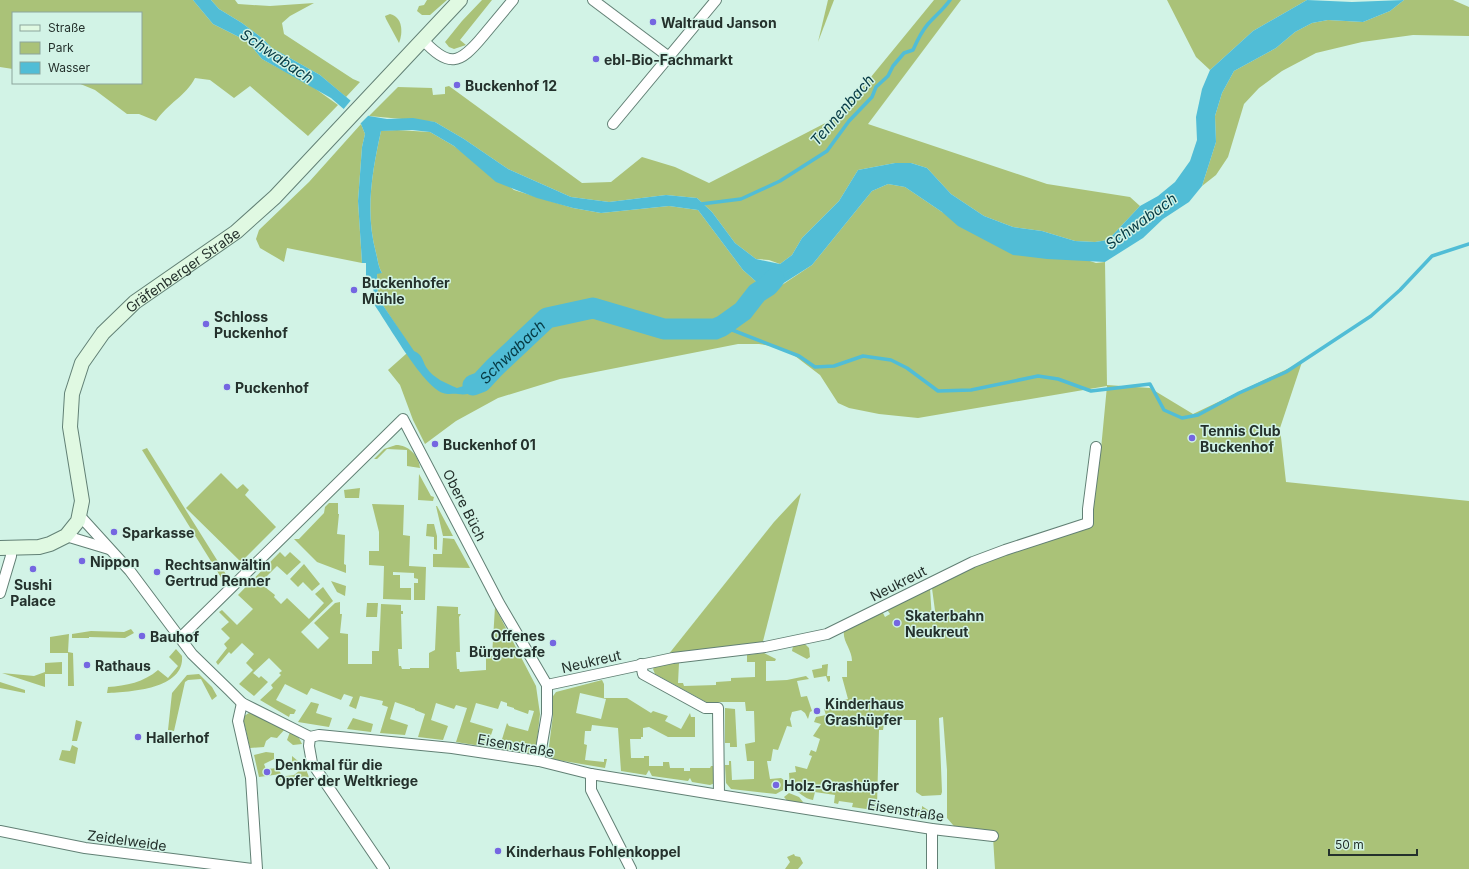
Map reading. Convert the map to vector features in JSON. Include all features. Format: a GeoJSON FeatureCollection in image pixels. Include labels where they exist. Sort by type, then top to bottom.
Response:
{"type":"FeatureCollection","features":[{"type":"Feature","properties":{"kind":"main road","name":"Gräfenberger Straße"},"geometry":{"type":"LineString","coordinates":[[80,516],[81,496],[72,442],[70,411],[75,382],[90,351],[110,325],[135,302],[236,232],[275,197],[460,0]]}},
{"type":"Feature","properties":{"kind":"main road"},"geometry":{"type":"LineString","coordinates":[[6,548],[46,545],[66,536],[75,526],[80,516]]}},
{"type":"Feature","properties":{"kind":"street"},"geometry":{"type":"LineString","coordinates":[[422,39],[433,51],[442,56],[453,60],[461,58],[471,50],[513,0]]}},
{"type":"Feature","properties":{"kind":"street"},"geometry":{"type":"LineString","coordinates":[[593,0],[669,57]]}},
{"type":"Feature","properties":{"kind":"street"},"geometry":{"type":"LineString","coordinates":[[613,124],[716,0]]}},
{"type":"Feature","properties":{"kind":"street","name":"Obere Büch"},"geometry":{"type":"LineString","coordinates":[[180,638],[403,418],[499,603],[547,685]]}},
{"type":"Feature","properties":{"kind":"street","name":"Neukreut"},"geometry":{"type":"LineString","coordinates":[[547,685],[673,658],[765,647],[827,634],[973,562],[1088,523],[1088,509],[1096,447]]}},
{"type":"Feature","properties":{"kind":"street","name":"Eisenstraße"},"geometry":{"type":"LineString","coordinates":[[80,516],[141,585],[192,654],[242,702],[310,737],[319,735],[452,748],[539,761],[591,774],[719,795],[932,829],[993,836]]}},
{"type":"Feature","properties":{"kind":"street"},"geometry":{"type":"LineString","coordinates":[[66,536],[109,549]]}},
{"type":"Feature","properties":{"kind":"street"},"geometry":{"type":"LineString","coordinates":[[0,593],[11,556],[6,548]]}},
{"type":"Feature","properties":{"kind":"street","name":"Neukreut"},"geometry":{"type":"LineString","coordinates":[[641,664],[643,674],[705,708],[718,708],[719,795]]}},
{"type":"Feature","properties":{"kind":"street"},"geometry":{"type":"LineString","coordinates":[[539,761],[547,714],[547,685]]}},
{"type":"Feature","properties":{"kind":"street"},"geometry":{"type":"LineString","coordinates":[[242,702],[238,721],[252,778],[257,869]]}},
{"type":"Feature","properties":{"kind":"street"},"geometry":{"type":"LineString","coordinates":[[310,737],[309,746],[312,763],[384,869]]}},
{"type":"Feature","properties":{"kind":"street"},"geometry":{"type":"LineString","coordinates":[[591,774],[591,790],[631,869]]}},
{"type":"Feature","properties":{"kind":"street"},"geometry":{"type":"LineString","coordinates":[[932,829],[932,869]]}},
{"type":"Feature","properties":{"kind":"street","name":"Zeidelweide"},"geometry":{"type":"LineString","coordinates":[[0,831],[85,848],[252,869]]}},
{"type":"Feature","properties":{"kind":"green space"},"geometry":{"type":"Polygon","coordinates":[[[0,0],[193,0],[213,24],[247,41],[262,59],[313,87],[338,105],[308,136],[250,86],[234,98],[210,80],[195,78],[187,90],[166,109],[156,121],[139,114],[127,114],[95,90],[80,84],[142,84],[142,12],[12,12],[12,69],[0,67],[0,0]]]}},
{"type":"Feature","properties":{"kind":"green space"},"geometry":{"type":"Polygon","coordinates":[[[211,0],[235,0],[238,4],[270,6],[314,3],[290,16],[282,23],[284,34],[353,79],[360,82],[346,97],[320,75],[272,48],[262,38],[242,23],[219,9],[211,0]]]}},
{"type":"Feature","properties":{"kind":"green space"},"geometry":{"type":"Polygon","coordinates":[[[427,0],[447,0],[430,15],[422,15],[417,11],[419,6],[424,5],[427,0]]]}},
{"type":"Feature","properties":{"kind":"green space"},"geometry":{"type":"Polygon","coordinates":[[[482,0],[492,0],[460,40],[466,45],[454,49],[449,47],[445,42],[482,0]]]}},
{"type":"Feature","properties":{"kind":"green space"},"geometry":{"type":"Polygon","coordinates":[[[828,0],[834,0],[818,42],[828,0]]]}},
{"type":"Feature","properties":{"kind":"green space"},"geometry":{"type":"Polygon","coordinates":[[[934,0],[961,0],[868,124],[1047,184],[1130,197],[1140,206],[1108,240],[1095,242],[1075,241],[1042,231],[1013,227],[984,216],[951,194],[927,168],[911,163],[895,163],[858,170],[839,201],[802,238],[792,255],[780,264],[769,260],[756,259],[735,243],[712,212],[697,198],[666,195],[609,202],[571,197],[508,169],[464,139],[435,122],[369,116],[398,87],[432,88],[433,95],[445,94],[445,87],[449,86],[582,183],[611,182],[642,157],[675,167],[709,183],[839,116],[934,0]]]}},
{"type":"Feature","properties":{"kind":"green space"},"geometry":{"type":"Polygon","coordinates":[[[1167,0],[1307,0],[1253,31],[1210,70],[1196,57],[1167,0]]]}},
{"type":"Feature","properties":{"kind":"green space"},"geometry":{"type":"Polygon","coordinates":[[[1404,0],[1453,0],[1469,7],[1469,36],[1413,35],[1362,42],[1316,53],[1282,71],[1259,88],[1244,104],[1228,157],[1216,175],[1202,186],[1216,142],[1215,116],[1222,93],[1234,71],[1276,48],[1295,32],[1312,23],[1328,20],[1363,22],[1390,11],[1404,0]]]}},
{"type":"Feature","properties":{"kind":"green space"},"geometry":{"type":"Polygon","coordinates":[[[390,14],[397,18],[400,22],[401,35],[399,43],[385,16],[390,14]]]}},
{"type":"Feature","properties":{"kind":"green space"},"geometry":{"type":"Polygon","coordinates":[[[361,124],[365,134],[362,147],[358,201],[362,263],[287,248],[284,262],[260,248],[256,239],[259,230],[309,182],[361,124]]]}},
{"type":"Feature","properties":{"kind":"green space"},"geometry":{"type":"Polygon","coordinates":[[[397,130],[430,132],[454,146],[514,190],[573,208],[601,213],[669,206],[698,210],[743,270],[760,285],[754,296],[761,299],[812,265],[872,191],[888,184],[905,187],[942,212],[1096,263],[1105,262],[1107,385],[1150,388],[1193,414],[1302,362],[1280,428],[1286,482],[1469,501],[1469,869],[995,869],[993,837],[959,832],[947,818],[947,770],[943,717],[939,718],[941,795],[922,796],[916,792],[916,720],[901,720],[901,725],[884,724],[883,730],[879,730],[877,806],[885,806],[887,812],[852,807],[853,803],[839,801],[838,804],[834,803],[835,795],[815,792],[813,800],[804,797],[790,788],[789,773],[796,772],[795,766],[807,769],[812,756],[809,755],[811,750],[816,752],[820,739],[813,736],[821,724],[814,722],[816,717],[826,715],[824,709],[841,705],[840,701],[848,699],[842,677],[847,677],[847,661],[852,661],[852,657],[844,638],[844,630],[882,611],[885,617],[890,614],[886,608],[930,588],[932,620],[936,618],[931,581],[1088,519],[1101,449],[1107,386],[918,418],[879,414],[849,408],[838,403],[820,375],[795,356],[777,347],[759,344],[738,344],[560,379],[498,398],[456,421],[425,444],[413,420],[400,385],[388,370],[406,354],[413,351],[378,298],[377,273],[382,273],[376,253],[371,222],[371,192],[381,131],[397,130]]]}},
{"type":"Feature","properties":{"kind":"green space"},"geometry":{"type":"Polygon","coordinates":[[[396,445],[409,449],[418,459],[420,468],[407,466],[407,450],[387,449],[377,459],[374,459],[384,449],[396,445]]]}},
{"type":"Feature","properties":{"kind":"green space"},"geometry":{"type":"Polygon","coordinates":[[[147,448],[227,576],[222,579],[142,450],[147,448]]]}},
{"type":"Feature","properties":{"kind":"green space"},"geometry":{"type":"Polygon","coordinates":[[[221,473],[237,489],[243,484],[249,490],[245,495],[276,527],[241,562],[186,508],[221,473]]]}},
{"type":"Feature","properties":{"kind":"green space"},"geometry":{"type":"Polygon","coordinates":[[[419,474],[431,496],[434,497],[433,501],[418,500],[419,474]]]}},
{"type":"Feature","properties":{"kind":"green space"},"geometry":{"type":"Polygon","coordinates":[[[360,488],[359,498],[345,498],[344,490],[360,488]]]}},
{"type":"Feature","properties":{"kind":"green space"},"geometry":{"type":"Polygon","coordinates":[[[801,493],[762,645],[668,655],[774,522],[801,493]]]}},
{"type":"Feature","properties":{"kind":"green space"},"geometry":{"type":"Polygon","coordinates":[[[329,503],[338,503],[339,514],[337,534],[345,535],[344,564],[346,565],[346,573],[317,562],[294,539],[299,539],[324,513],[325,507],[329,503]]]}},
{"type":"Feature","properties":{"kind":"green space"},"geometry":{"type":"Polygon","coordinates":[[[372,504],[404,505],[403,535],[410,536],[409,566],[426,567],[425,600],[414,600],[414,583],[418,583],[418,579],[414,578],[414,573],[393,572],[393,575],[400,575],[400,588],[411,588],[411,600],[383,599],[384,566],[369,565],[369,551],[379,551],[379,532],[372,504]]]}},
{"type":"Feature","properties":{"kind":"green space"},"geometry":{"type":"Polygon","coordinates":[[[437,506],[453,536],[443,536],[437,506]]]}},
{"type":"Feature","properties":{"kind":"green space"},"geometry":{"type":"Polygon","coordinates":[[[427,524],[434,524],[437,536],[437,550],[434,549],[434,537],[426,536],[427,524]]]}},
{"type":"Feature","properties":{"kind":"green space"},"geometry":{"type":"Polygon","coordinates":[[[443,538],[454,539],[470,568],[433,567],[433,554],[442,554],[443,538]]]}},
{"type":"Feature","properties":{"kind":"green space"},"geometry":{"type":"Polygon","coordinates":[[[280,552],[285,557],[290,552],[301,562],[287,575],[277,566],[260,583],[275,595],[274,597],[281,604],[287,598],[309,619],[324,603],[315,594],[323,587],[333,601],[301,632],[318,649],[329,638],[314,623],[335,603],[340,602],[340,614],[342,614],[340,633],[348,634],[348,664],[372,664],[372,651],[379,651],[381,604],[401,605],[401,611],[403,611],[403,614],[401,614],[402,649],[398,649],[399,666],[401,666],[402,669],[429,668],[429,653],[435,650],[437,606],[458,607],[458,614],[461,614],[459,617],[460,652],[456,652],[457,669],[459,669],[460,672],[486,670],[486,656],[492,656],[495,607],[536,686],[540,714],[536,750],[530,754],[499,749],[507,723],[509,726],[528,731],[534,711],[529,710],[528,714],[507,706],[507,703],[501,701],[498,709],[476,703],[470,722],[493,729],[487,747],[456,742],[467,708],[456,705],[454,709],[436,703],[431,720],[448,726],[443,740],[418,737],[425,714],[415,709],[395,702],[390,719],[408,725],[405,735],[380,733],[388,707],[382,705],[383,701],[360,696],[356,709],[349,706],[353,697],[344,694],[341,700],[311,688],[307,695],[285,684],[276,700],[296,710],[294,714],[290,714],[289,717],[260,700],[273,688],[271,685],[281,675],[279,673],[282,671],[269,658],[253,673],[259,678],[261,676],[268,682],[254,696],[239,684],[253,670],[246,663],[254,654],[242,643],[231,654],[229,652],[218,665],[216,662],[227,648],[224,644],[230,638],[221,629],[229,622],[219,612],[222,610],[237,625],[253,609],[238,595],[280,552]]]}},
{"type":"Feature","properties":{"kind":"green space"},"geometry":{"type":"Polygon","coordinates":[[[304,564],[320,584],[312,591],[303,582],[298,587],[290,579],[304,564]]]}},
{"type":"Feature","properties":{"kind":"green space"},"geometry":{"type":"Polygon","coordinates":[[[331,581],[346,586],[345,596],[337,592],[331,581]]]}},
{"type":"Feature","properties":{"kind":"green space"},"geometry":{"type":"Polygon","coordinates":[[[367,603],[378,603],[377,617],[366,617],[367,603]]]}},
{"type":"Feature","properties":{"kind":"green space"},"geometry":{"type":"Polygon","coordinates":[[[131,629],[134,633],[125,638],[72,638],[72,634],[91,631],[124,632],[131,629]]]}},
{"type":"Feature","properties":{"kind":"green space"},"geometry":{"type":"Polygon","coordinates":[[[69,634],[68,652],[73,653],[74,686],[68,686],[68,653],[50,653],[50,637],[69,634]]]}},
{"type":"Feature","properties":{"kind":"green space"},"geometry":{"type":"Polygon","coordinates":[[[805,644],[809,648],[810,657],[807,659],[792,651],[793,646],[805,644]]]}},
{"type":"Feature","properties":{"kind":"green space"},"geometry":{"type":"Polygon","coordinates":[[[176,649],[182,656],[181,667],[175,676],[166,682],[142,690],[107,693],[108,687],[134,683],[147,678],[158,670],[168,678],[178,666],[169,657],[176,649]]]}},
{"type":"Feature","properties":{"kind":"green space"},"geometry":{"type":"Polygon","coordinates":[[[764,653],[776,659],[775,661],[766,661],[766,681],[787,680],[806,676],[809,679],[797,681],[801,697],[807,696],[812,711],[810,712],[808,719],[805,713],[801,710],[792,712],[790,719],[792,727],[787,726],[778,750],[773,749],[771,761],[767,761],[770,779],[781,778],[784,780],[783,790],[776,794],[731,789],[726,783],[725,765],[729,765],[729,761],[731,761],[732,780],[754,779],[754,761],[747,761],[745,744],[755,742],[754,711],[746,711],[745,702],[706,702],[655,674],[653,669],[655,666],[679,663],[678,683],[683,683],[684,686],[716,685],[716,682],[731,681],[731,678],[755,677],[755,662],[747,662],[747,655],[764,653]]]}},
{"type":"Feature","properties":{"kind":"green space"},"geometry":{"type":"Polygon","coordinates":[[[62,662],[62,674],[45,674],[45,687],[2,673],[34,676],[45,672],[45,663],[62,662]]]}},
{"type":"Feature","properties":{"kind":"green space"},"geometry":{"type":"Polygon","coordinates":[[[828,664],[827,676],[830,676],[830,681],[828,682],[826,676],[814,678],[812,670],[822,668],[822,665],[828,664]]]}},
{"type":"Feature","properties":{"kind":"green space"},"geometry":{"type":"Polygon","coordinates":[[[199,674],[212,687],[217,696],[212,700],[201,679],[188,680],[185,682],[174,731],[168,730],[172,693],[187,675],[199,674]]]}},
{"type":"Feature","properties":{"kind":"green space"},"geometry":{"type":"Polygon","coordinates":[[[602,680],[604,684],[604,698],[627,698],[651,713],[653,711],[668,716],[665,721],[681,729],[690,713],[691,717],[695,717],[695,737],[668,737],[649,727],[643,728],[643,737],[641,737],[641,739],[630,739],[631,758],[644,758],[644,756],[649,756],[649,766],[663,766],[663,762],[669,762],[670,768],[684,768],[684,771],[690,771],[690,768],[710,768],[711,766],[716,766],[715,783],[710,785],[692,782],[690,778],[688,781],[652,776],[649,770],[646,775],[621,771],[618,728],[592,725],[591,731],[585,731],[584,744],[587,745],[585,760],[604,762],[604,759],[607,759],[605,768],[552,759],[548,754],[553,715],[551,699],[556,692],[602,680]],[[580,693],[576,713],[601,719],[606,699],[580,693]]]}},
{"type":"Feature","properties":{"kind":"green space"},"geometry":{"type":"Polygon","coordinates":[[[0,682],[25,690],[25,693],[0,688],[0,682]]]}},
{"type":"Feature","properties":{"kind":"green space"},"geometry":{"type":"Polygon","coordinates":[[[311,702],[319,704],[316,713],[332,718],[329,727],[298,722],[311,702]]]}},
{"type":"Feature","properties":{"kind":"green space"},"geometry":{"type":"Polygon","coordinates":[[[725,708],[735,709],[737,747],[730,747],[730,743],[725,743],[725,708]]]}},
{"type":"Feature","properties":{"kind":"green space"},"geometry":{"type":"Polygon","coordinates":[[[249,713],[253,713],[285,729],[277,738],[271,737],[266,741],[264,747],[250,748],[244,716],[249,713]]]}},
{"type":"Feature","properties":{"kind":"green space"},"geometry":{"type":"Polygon","coordinates":[[[353,718],[373,724],[371,732],[347,729],[353,718]]]}},
{"type":"Feature","properties":{"kind":"green space"},"geometry":{"type":"Polygon","coordinates":[[[76,720],[82,722],[77,741],[72,741],[76,720]]]}},
{"type":"Feature","properties":{"kind":"green space"},"geometry":{"type":"Polygon","coordinates":[[[290,732],[299,738],[302,744],[293,745],[287,740],[290,732]]]}},
{"type":"Feature","properties":{"kind":"green space"},"geometry":{"type":"Polygon","coordinates":[[[72,745],[78,748],[75,764],[59,760],[62,750],[70,751],[72,745]]]}},
{"type":"Feature","properties":{"kind":"green space"},"geometry":{"type":"Polygon","coordinates":[[[266,752],[274,753],[274,759],[264,764],[266,769],[278,768],[281,774],[259,777],[254,755],[266,752]]]}},
{"type":"Feature","properties":{"kind":"green space"},"geometry":{"type":"Polygon","coordinates":[[[292,756],[305,767],[309,777],[278,780],[278,777],[294,775],[299,771],[299,766],[297,763],[292,763],[292,756]]]}},
{"type":"Feature","properties":{"kind":"green space"},"geometry":{"type":"Polygon","coordinates":[[[789,793],[799,797],[803,802],[800,804],[789,803],[784,797],[789,793]]]}},
{"type":"Feature","properties":{"kind":"green space"},"geometry":{"type":"Polygon","coordinates":[[[922,806],[937,816],[937,819],[893,812],[895,807],[922,809],[922,806]]]}},
{"type":"Feature","properties":{"kind":"green space"},"geometry":{"type":"Polygon","coordinates":[[[794,854],[795,856],[800,857],[803,863],[798,869],[785,869],[790,862],[787,857],[794,854]]]}},
{"type":"Feature","properties":{"kind":"water"},"geometry":{"type":"Polygon","coordinates":[[[193,0],[211,0],[219,9],[242,23],[262,38],[272,48],[320,75],[369,116],[387,119],[413,118],[435,122],[464,139],[508,169],[571,197],[609,202],[666,195],[697,198],[712,212],[735,243],[756,259],[780,264],[792,255],[802,238],[839,201],[858,170],[895,163],[911,163],[927,168],[951,194],[984,216],[1013,227],[1042,231],[1075,241],[1095,242],[1108,240],[1140,206],[1158,196],[1175,182],[1190,161],[1197,140],[1196,117],[1202,89],[1210,70],[1253,31],[1307,0],[1352,2],[1404,0],[1390,11],[1363,22],[1328,20],[1312,23],[1295,32],[1276,48],[1234,71],[1222,93],[1215,116],[1216,142],[1202,186],[1189,202],[1163,219],[1143,238],[1105,262],[1047,259],[1013,255],[958,226],[942,212],[905,187],[888,184],[872,191],[812,265],[776,288],[760,285],[743,270],[698,210],[669,206],[601,213],[573,208],[537,198],[496,182],[454,146],[430,132],[412,130],[381,131],[375,162],[370,207],[373,238],[382,273],[377,274],[378,298],[414,351],[421,356],[429,371],[440,380],[457,388],[467,385],[494,368],[488,379],[476,391],[465,394],[447,394],[434,388],[415,366],[371,300],[374,298],[373,283],[366,283],[366,263],[362,263],[358,201],[362,147],[365,134],[361,124],[331,98],[262,59],[247,41],[213,24],[193,0]]]}},
{"type":"Feature","properties":{"kind":"pier"},"geometry":{"type":"Polygon","coordinates":[[[352,99],[370,114],[359,125],[342,111],[352,99]]]}},
{"type":"Feature","properties":{"kind":"waterway","name":"Tennenbach"},"geometry":{"type":"LineString","coordinates":[[701,204],[741,199],[780,181],[827,151],[849,121],[872,97],[876,87],[888,76],[893,66],[904,53],[913,50],[926,27],[950,0]]}},
{"type":"Feature","properties":{"kind":"waterway"},"geometry":{"type":"LineString","coordinates":[[722,326],[799,356],[815,367],[834,366],[863,356],[891,360],[907,368],[938,391],[971,390],[1038,376],[1058,379],[1091,391],[1150,384],[1164,410],[1182,418],[1198,415],[1239,393],[1286,372],[1371,316],[1400,290],[1432,256],[1469,244]]}},
{"type":"Feature","properties":{"kind":"waterway","name":"Schwabach"},"geometry":{"type":"LineString","coordinates":[[473,385],[481,382],[547,318],[593,308],[664,329],[715,329],[722,326],[743,311],[757,293],[768,286],[774,279]]}},
{"type":"Feature","properties":{"kind":"place","name":"Waltraud Janson"},"geometry":{"type":"Point","coordinates":[653,22]}},
{"type":"Feature","properties":{"kind":"place","name":"ebl-Bio-Fachmarkt"},"geometry":{"type":"Point","coordinates":[596,59]}},
{"type":"Feature","properties":{"kind":"place","name":"Buckenhof 12"},"geometry":{"type":"Point","coordinates":[457,85]}},
{"type":"Feature","properties":{"kind":"place","name":"Buckenhofer Mühle"},"geometry":{"type":"Point","coordinates":[354,290]}},
{"type":"Feature","properties":{"kind":"place","name":"Schloss Puckenhof"},"geometry":{"type":"Point","coordinates":[206,324]}},
{"type":"Feature","properties":{"kind":"place","name":"Puckenhof"},"geometry":{"type":"Point","coordinates":[227,387]}},
{"type":"Feature","properties":{"kind":"place","name":"Tennis Club Buckenhof"},"geometry":{"type":"Point","coordinates":[1192,438]}},
{"type":"Feature","properties":{"kind":"place","name":"Buckenhof 01"},"geometry":{"type":"Point","coordinates":[435,444]}},
{"type":"Feature","properties":{"kind":"place","name":"Sparkasse"},"geometry":{"type":"Point","coordinates":[114,532]}},
{"type":"Feature","properties":{"kind":"place","name":"Nippon"},"geometry":{"type":"Point","coordinates":[82,561]}},
{"type":"Feature","properties":{"kind":"place","name":"Sushi Palace"},"geometry":{"type":"Point","coordinates":[33,569]}},
{"type":"Feature","properties":{"kind":"place","name":"Rechtsanwältin Gertrud Renner"},"geometry":{"type":"Point","coordinates":[157,572]}},
{"type":"Feature","properties":{"kind":"place","name":"Skaterbahn Neukreut"},"geometry":{"type":"Point","coordinates":[897,623]}},
{"type":"Feature","properties":{"kind":"place","name":"Bauhof"},"geometry":{"type":"Point","coordinates":[142,636]}},
{"type":"Feature","properties":{"kind":"place","name":"Offenes Bürgercafe"},"geometry":{"type":"Point","coordinates":[553,643]}},
{"type":"Feature","properties":{"kind":"place","name":"Rathaus"},"geometry":{"type":"Point","coordinates":[87,665]}},
{"type":"Feature","properties":{"kind":"place","name":"Kinderhaus Grashüpfer"},"geometry":{"type":"Point","coordinates":[817,711]}},
{"type":"Feature","properties":{"kind":"place","name":"Hallerhof"},"geometry":{"type":"Point","coordinates":[138,737]}},
{"type":"Feature","properties":{"kind":"place","name":"Denkmal für die Opfer der Weltkriege"},"geometry":{"type":"Point","coordinates":[267,772]}},
{"type":"Feature","properties":{"kind":"place","name":"Holz-Grashüpfer"},"geometry":{"type":"Point","coordinates":[776,785]}},
{"type":"Feature","properties":{"kind":"place","name":"Kinderhaus Fohlenkoppel"},"geometry":{"type":"Point","coordinates":[498,851]}}]}
